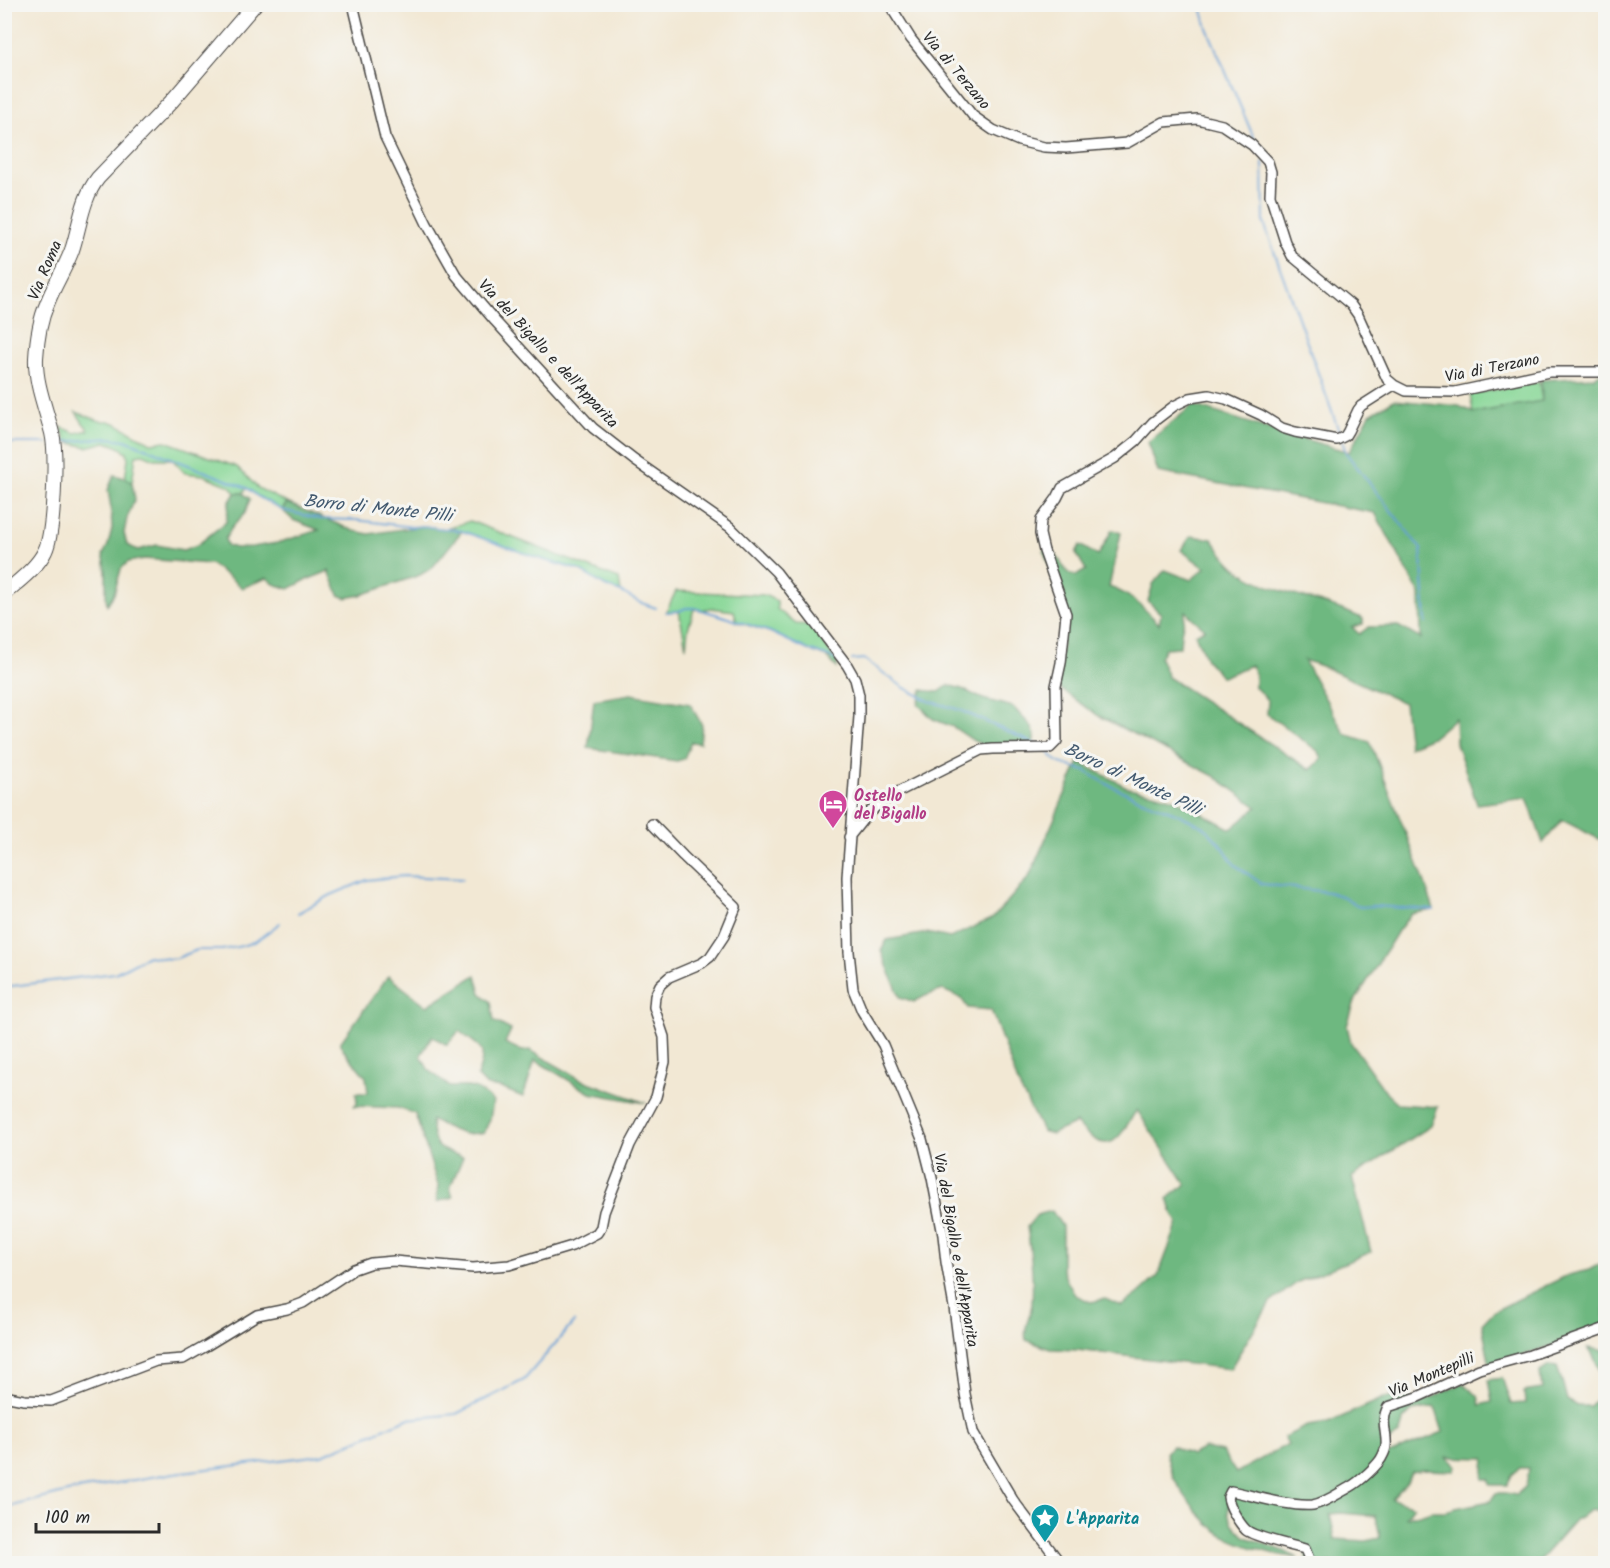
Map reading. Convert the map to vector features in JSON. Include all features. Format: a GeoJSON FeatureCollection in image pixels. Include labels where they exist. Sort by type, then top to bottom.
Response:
{"type":"FeatureCollection","features":[{"type":"Feature","properties":{"kind":"main road","name":"Via Roma"},"geometry":{"type":"LineString","coordinates":[[4,594],[40,560],[49,537],[54,443],[37,378],[36,358],[41,321],[71,253],[91,187],[109,165],[171,102],[255,4]]}},
{"type":"Feature","properties":{"kind":"street","name":"Via del Bigallo e dell'Apparita"},"geometry":{"type":"LineString","coordinates":[[353,4],[385,137],[427,224],[456,275],[593,428],[634,460],[730,527],[776,572],[847,665],[855,680],[859,695],[859,716],[846,895],[853,989],[862,1011],[883,1046],[922,1139],[943,1235],[965,1394],[973,1432],[1013,1500],[1061,1563]]}},
{"type":"Feature","properties":{"kind":"street","name":"Via di Terzano"},"geometry":{"type":"LineString","coordinates":[[889,4],[911,39],[973,116],[993,130],[1019,141],[1044,147],[1066,148],[1127,143],[1164,122],[1191,119],[1222,125],[1252,145],[1268,162],[1271,172],[1270,195],[1285,242],[1293,256],[1351,305],[1358,315],[1387,379],[1394,386],[1407,391],[1455,392],[1549,372],[1605,372]]}},
{"type":"Feature","properties":{"kind":"street"},"geometry":{"type":"LineString","coordinates":[[849,838],[868,813],[890,796],[972,754],[981,750],[993,749],[1050,748],[1057,741],[1056,687],[1066,614],[1040,534],[1041,520],[1062,488],[1115,458],[1174,406],[1190,398],[1209,395],[1226,399],[1289,430],[1336,440],[1345,436],[1361,406],[1394,386]]}},
{"type":"Feature","properties":{"kind":"street"},"geometry":{"type":"LineString","coordinates":[[4,1396],[24,1400],[51,1401],[156,1360],[183,1359],[257,1315],[303,1303],[354,1269],[371,1263],[394,1261],[473,1269],[509,1265],[572,1246],[597,1233],[630,1145],[656,1097],[664,1062],[664,1037],[654,1007],[655,996],[660,985],[669,977],[702,963],[710,957],[724,936],[736,907],[652,824]]}},
{"type":"Feature","properties":{"kind":"street","name":"Via Montepilli"},"geometry":{"type":"LineString","coordinates":[[1307,1563],[1309,1559],[1305,1549],[1283,1544],[1247,1530],[1229,1504],[1228,1497],[1231,1491],[1281,1502],[1314,1505],[1359,1482],[1383,1456],[1387,1442],[1384,1414],[1388,1407],[1418,1397],[1479,1369],[1605,1328]]}},
{"type":"Feature","properties":{"kind":"green space"},"geometry":{"type":"Polygon","coordinates":[[[1605,370],[1605,842],[1562,820],[1543,843],[1527,798],[1477,804],[1456,743],[1455,718],[1434,736],[1409,747],[1404,703],[1304,660],[1345,734],[1370,742],[1434,910],[1411,914],[1398,931],[1355,1001],[1347,1026],[1351,1043],[1387,1094],[1398,1104],[1438,1107],[1431,1126],[1352,1177],[1371,1252],[1298,1282],[1270,1303],[1230,1369],[1077,1350],[1050,1349],[1026,1340],[1033,1284],[1027,1227],[1037,1215],[1052,1211],[1062,1226],[1062,1268],[1075,1295],[1091,1302],[1105,1299],[1122,1306],[1158,1276],[1178,1223],[1168,1198],[1186,1184],[1137,1110],[1123,1132],[1112,1142],[1095,1140],[1076,1123],[1052,1134],[1042,1131],[1019,1086],[991,1010],[968,1008],[961,998],[943,990],[914,1002],[900,997],[881,951],[887,940],[927,933],[950,938],[993,918],[1029,877],[1079,762],[1129,788],[1177,800],[1231,829],[1257,807],[1214,776],[1099,716],[1056,686],[1066,614],[1044,551],[1047,542],[1068,573],[1076,576],[1086,570],[1076,553],[1080,545],[1098,556],[1112,530],[1121,533],[1109,587],[1131,598],[1159,624],[1161,614],[1148,601],[1153,584],[1165,570],[1191,580],[1205,568],[1181,550],[1191,536],[1212,539],[1235,567],[1249,577],[1281,591],[1331,606],[1363,619],[1363,624],[1352,627],[1359,634],[1369,627],[1398,626],[1421,639],[1420,594],[1375,513],[1158,472],[1148,442],[1193,405],[1349,452],[1370,414],[1394,400],[1459,406],[1474,413],[1542,401],[1541,380],[1594,377],[1605,370]],[[1186,611],[1180,647],[1165,648],[1160,658],[1168,677],[1310,770],[1322,759],[1319,752],[1267,714],[1268,701],[1255,687],[1255,674],[1251,665],[1222,677],[1207,661],[1195,634],[1205,629],[1186,611]]]}},
{"type":"Feature","properties":{"kind":"green space"},"geometry":{"type":"Polygon","coordinates":[[[1539,382],[1542,401],[1473,413],[1470,394],[1539,382]]]}},
{"type":"Feature","properties":{"kind":"green space"},"geometry":{"type":"Polygon","coordinates":[[[76,412],[100,421],[117,424],[151,443],[165,441],[237,467],[258,488],[287,503],[282,510],[247,488],[243,493],[235,493],[230,486],[203,475],[185,473],[172,459],[155,459],[143,454],[136,455],[132,483],[125,478],[127,452],[106,442],[87,447],[67,442],[61,427],[76,433],[89,430],[76,412]]]}},
{"type":"Feature","properties":{"kind":"green space"},"geometry":{"type":"Polygon","coordinates":[[[114,475],[132,483],[135,499],[124,533],[127,545],[138,550],[157,545],[183,550],[197,545],[226,522],[229,503],[235,493],[243,493],[250,499],[245,513],[225,539],[227,545],[235,548],[277,543],[319,530],[293,520],[282,510],[287,503],[354,531],[369,534],[423,526],[462,531],[432,568],[420,575],[361,595],[346,598],[339,595],[329,571],[289,589],[274,584],[267,578],[242,588],[210,564],[144,559],[128,562],[121,569],[114,594],[107,605],[106,567],[103,555],[112,529],[108,490],[114,475]]]}},
{"type":"Feature","properties":{"kind":"green space"},"geometry":{"type":"Polygon","coordinates":[[[470,521],[619,579],[621,592],[605,586],[579,570],[448,528],[470,521]]]}},
{"type":"Feature","properties":{"kind":"green space"},"geometry":{"type":"Polygon","coordinates":[[[676,591],[764,595],[777,601],[777,609],[796,624],[811,625],[837,662],[837,668],[827,657],[770,632],[737,622],[734,611],[711,608],[694,609],[686,647],[679,611],[666,612],[676,591]]]}},
{"type":"Feature","properties":{"kind":"green space"},"geometry":{"type":"Polygon","coordinates":[[[949,685],[983,699],[1013,707],[1031,726],[1035,735],[1032,748],[993,749],[933,719],[918,704],[922,690],[939,692],[949,685]]]}},
{"type":"Feature","properties":{"kind":"green space"},"geometry":{"type":"Polygon","coordinates":[[[631,694],[690,704],[702,725],[700,743],[691,742],[684,759],[677,761],[588,748],[594,700],[631,694]]]}},
{"type":"Feature","properties":{"kind":"green space"},"geometry":{"type":"Polygon","coordinates":[[[476,975],[481,993],[491,1002],[494,1021],[511,1030],[505,1043],[522,1051],[530,1050],[580,1079],[646,1103],[590,1093],[535,1060],[523,1097],[501,1088],[487,1086],[477,1076],[482,1059],[481,1049],[478,1046],[459,1031],[447,1045],[432,1036],[421,1055],[428,1069],[450,1087],[474,1088],[493,1102],[490,1119],[484,1133],[464,1134],[431,1120],[433,1136],[438,1146],[447,1152],[463,1157],[450,1188],[453,1197],[437,1202],[438,1185],[415,1114],[398,1108],[354,1106],[357,1103],[356,1093],[368,1093],[366,1077],[340,1043],[388,976],[427,1006],[476,975]]]}},
{"type":"Feature","properties":{"kind":"green space"},"geometry":{"type":"Polygon","coordinates":[[[1605,1261],[1605,1328],[1490,1366],[1482,1324],[1494,1311],[1568,1275],[1589,1270],[1605,1261]]]}},
{"type":"Feature","properties":{"kind":"green space"},"geometry":{"type":"Polygon","coordinates":[[[1588,1348],[1605,1351],[1605,1519],[1600,1512],[1591,1510],[1576,1519],[1537,1563],[1452,1564],[1423,1561],[1419,1564],[1307,1563],[1305,1549],[1247,1530],[1229,1505],[1228,1514],[1233,1524],[1244,1536],[1298,1558],[1255,1549],[1224,1535],[1205,1520],[1178,1486],[1166,1453],[1172,1446],[1191,1455],[1204,1448],[1222,1452],[1236,1473],[1288,1444],[1284,1437],[1307,1426],[1328,1423],[1384,1398],[1407,1397],[1421,1403],[1463,1383],[1478,1396],[1480,1405],[1492,1402],[1488,1380],[1502,1378],[1511,1404],[1525,1403],[1524,1392],[1542,1389],[1540,1372],[1549,1366],[1557,1367],[1567,1400],[1578,1406],[1590,1406],[1602,1393],[1602,1387],[1601,1375],[1588,1348]],[[1435,1407],[1412,1411],[1403,1420],[1399,1434],[1387,1442],[1384,1456],[1443,1432],[1435,1407]],[[1447,1457],[1456,1465],[1455,1471],[1411,1472],[1407,1482],[1392,1499],[1414,1506],[1406,1517],[1490,1501],[1496,1493],[1516,1495],[1526,1486],[1529,1468],[1520,1468],[1512,1475],[1507,1485],[1490,1485],[1489,1479],[1483,1479],[1485,1458],[1447,1457]],[[1330,1514],[1335,1539],[1365,1541],[1380,1538],[1376,1516],[1330,1514]]]}},
{"type":"Feature","properties":{"kind":"waterway"},"geometry":{"type":"LineString","coordinates":[[1200,4],[1207,28],[1256,143]]}},
{"type":"Feature","properties":{"kind":"waterway"},"geometry":{"type":"LineString","coordinates":[[1263,162],[1264,223],[1340,434]]}},
{"type":"Feature","properties":{"kind":"waterway","name":"Borro di Monte Pilli"},"geometry":{"type":"LineString","coordinates":[[61,442],[109,438],[125,440],[247,488],[282,510],[320,519],[356,520],[462,531],[579,570],[605,586],[656,608]]}},
{"type":"Feature","properties":{"kind":"waterway"},"geometry":{"type":"LineString","coordinates":[[1342,440],[1346,453],[1421,549],[1426,623]]}},
{"type":"Feature","properties":{"kind":"waterway","name":"Borro di Monte Pilli"},"geometry":{"type":"LineString","coordinates":[[4,443],[47,443]]}},
{"type":"Feature","properties":{"kind":"waterway","name":"Borro di Monte Pilli"},"geometry":{"type":"LineString","coordinates":[[666,612],[694,608],[770,632],[808,650],[838,660]]}},
{"type":"Feature","properties":{"kind":"waterway","name":"Borro di Monte Pilli"},"geometry":{"type":"LineString","coordinates":[[852,660],[864,659],[903,687],[929,701],[960,710],[1037,745]]}},
{"type":"Feature","properties":{"kind":"waterway","name":"Borro di Monte Pilli"},"geometry":{"type":"LineString","coordinates":[[1047,750],[1060,763],[1085,771],[1107,784],[1204,827],[1223,847],[1234,864],[1262,884],[1328,892],[1344,897],[1360,907],[1434,910]]}},
{"type":"Feature","properties":{"kind":"waterway"},"geometry":{"type":"LineString","coordinates":[[298,913],[331,895],[367,880],[404,876],[463,879]]}},
{"type":"Feature","properties":{"kind":"waterway"},"geometry":{"type":"LineString","coordinates":[[4,987],[115,973],[148,956],[170,959],[197,950],[222,950],[242,946],[256,941],[280,923]]}},
{"type":"Feature","properties":{"kind":"waterway"},"geometry":{"type":"LineString","coordinates":[[4,1508],[72,1491],[174,1473],[322,1455],[407,1419],[456,1414],[524,1380],[574,1322]]}},
{"type":"Feature","properties":{"kind":"place","name":"Ostello del Bigallo"},"geometry":{"type":"Point","coordinates":[833,830]}},
{"type":"Feature","properties":{"kind":"place","name":"L'Apparita"},"geometry":{"type":"Point","coordinates":[1045,1544]}}]}
